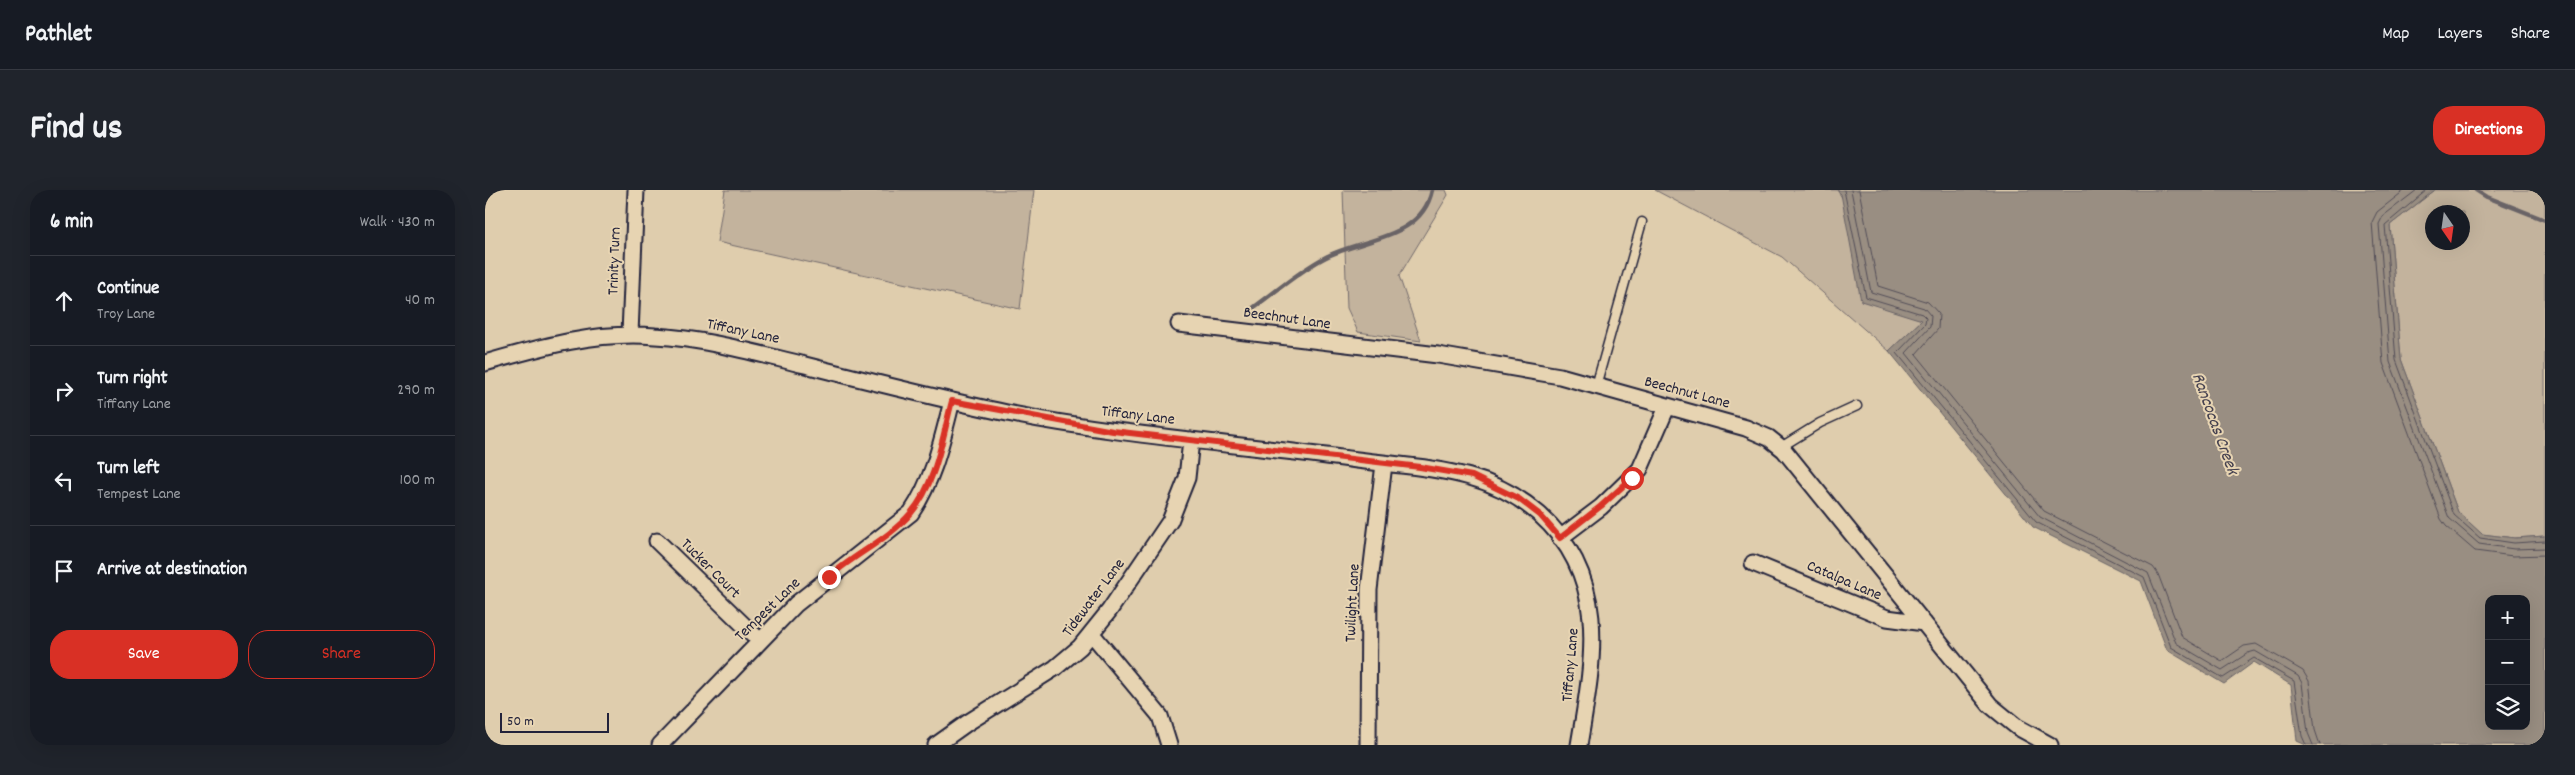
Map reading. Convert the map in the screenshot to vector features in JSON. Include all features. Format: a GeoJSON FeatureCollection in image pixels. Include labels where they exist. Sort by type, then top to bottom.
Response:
{"type":"FeatureCollection","features":[{"type":"Feature","properties":{"kind":"street","name":"Trinity Turn"},"geometry":{"type":"LineString","coordinates":[[630,334],[636,190]]}},
{"type":"Feature","properties":{"kind":"street","name":"Beechnut Lane"},"geometry":{"type":"LineString","coordinates":[[1179,324],[1456,358],[1524,369],[1597,386],[1746,428],[1769,438],[1781,447],[1990,705],[2017,728],[2050,745]]}},
{"type":"Feature","properties":{"kind":"street","name":"Tiffany Lane"},"geometry":{"type":"LineString","coordinates":[[485,362],[552,344],[602,336],[630,334],[678,338],[752,351],[952,401],[1022,416],[1113,431],[1446,471],[1472,476],[1497,486],[1540,515],[1560,538],[1582,576],[1593,623],[1590,671],[1579,745]]}},
{"type":"Feature","properties":{"kind":"street","name":"Tempest Lane"},"geometry":{"type":"LineString","coordinates":[[660,745],[796,604],[911,513],[922,497],[936,464],[952,401]]}},
{"type":"Feature","properties":{"kind":"street"},"geometry":{"type":"LineString","coordinates":[[1560,538],[1601,506],[1640,469],[1667,406]]}},
{"type":"Feature","properties":{"kind":"street","name":"Tidewater Lane"},"geometry":{"type":"LineString","coordinates":[[936,745],[967,722],[1061,663],[1092,634],[1170,521],[1187,478],[1191,440]]}},
{"type":"Feature","properties":{"kind":"street","name":"Twilight Lane"},"geometry":{"type":"LineString","coordinates":[[1368,745],[1369,590],[1384,464]]}},
{"type":"Feature","properties":{"kind":"street","name":"Tucker Court"},"geometry":{"type":"LineString","coordinates":[[657,541],[760,641]]}},
{"type":"Feature","properties":{"kind":"street","name":"Catalpa Lane"},"geometry":{"type":"LineString","coordinates":[[1753,563],[1887,618],[1924,623]]}},
{"type":"Feature","properties":{"kind":"street"},"geometry":{"type":"LineString","coordinates":[[1092,634],[1160,716],[1169,745]]}},
{"type":"Feature","properties":{"kind":"lane"},"geometry":{"type":"LineString","coordinates":[[1597,386],[1642,222]]}},
{"type":"Feature","properties":{"kind":"lane"},"geometry":{"type":"LineString","coordinates":[[1781,447],[1820,423],[1857,406]]}},
{"type":"Feature","properties":{"kind":"shaded area"},"geometry":{"type":"Polygon","coordinates":[[[725,190],[1034,190],[1020,309],[717,242],[725,190]]]}},
{"type":"Feature","properties":{"kind":"shaded area"},"geometry":{"type":"Polygon","coordinates":[[[1343,190],[1446,190],[1448,195],[1399,276],[1421,341],[1358,332],[1347,308],[1343,190]]]}},
{"type":"Feature","properties":{"kind":"shaded area"},"geometry":{"type":"Polygon","coordinates":[[[1655,190],[1837,190],[1922,320],[1889,351],[1782,257],[1655,190]]]}},
{"type":"Feature","properties":{"kind":"shaded area"},"geometry":{"type":"Polygon","coordinates":[[[2435,190],[2545,190],[2545,536],[2515,538],[2481,534],[2458,512],[2401,359],[2390,225],[2435,190]]]}},
{"type":"Feature","properties":{"kind":"water","name":"Rancocas Creek"},"geometry":{"type":"Polygon","coordinates":[[[1837,190],[2435,190],[2390,225],[2401,359],[2458,512],[2482,534],[2515,538],[2545,536],[2545,745],[2306,745],[2297,741],[2291,685],[2254,662],[2224,684],[2167,650],[2141,581],[2033,527],[1889,351],[1922,320],[1861,301],[1841,194],[1837,190]]]}},
{"type":"Feature","properties":{"kind":"waterway"},"geometry":{"type":"LineString","coordinates":[[1253,308],[1316,262],[1404,228],[1426,206],[1432,190]]}},
{"type":"Feature","properties":{"kind":"waterway"},"geometry":{"type":"LineString","coordinates":[[2476,190],[2487,197],[2545,220]]}},
{"type":"Feature","properties":{"kind":"route"},"geometry":{"type":"LineString","coordinates":[[829,577],[881,539],[911,513],[922,497],[936,464],[952,401],[1031,418],[1113,431],[1420,467],[1472,476],[1497,486],[1519,499],[1540,515],[1560,538],[1601,506],[1632,478]]}}]}
